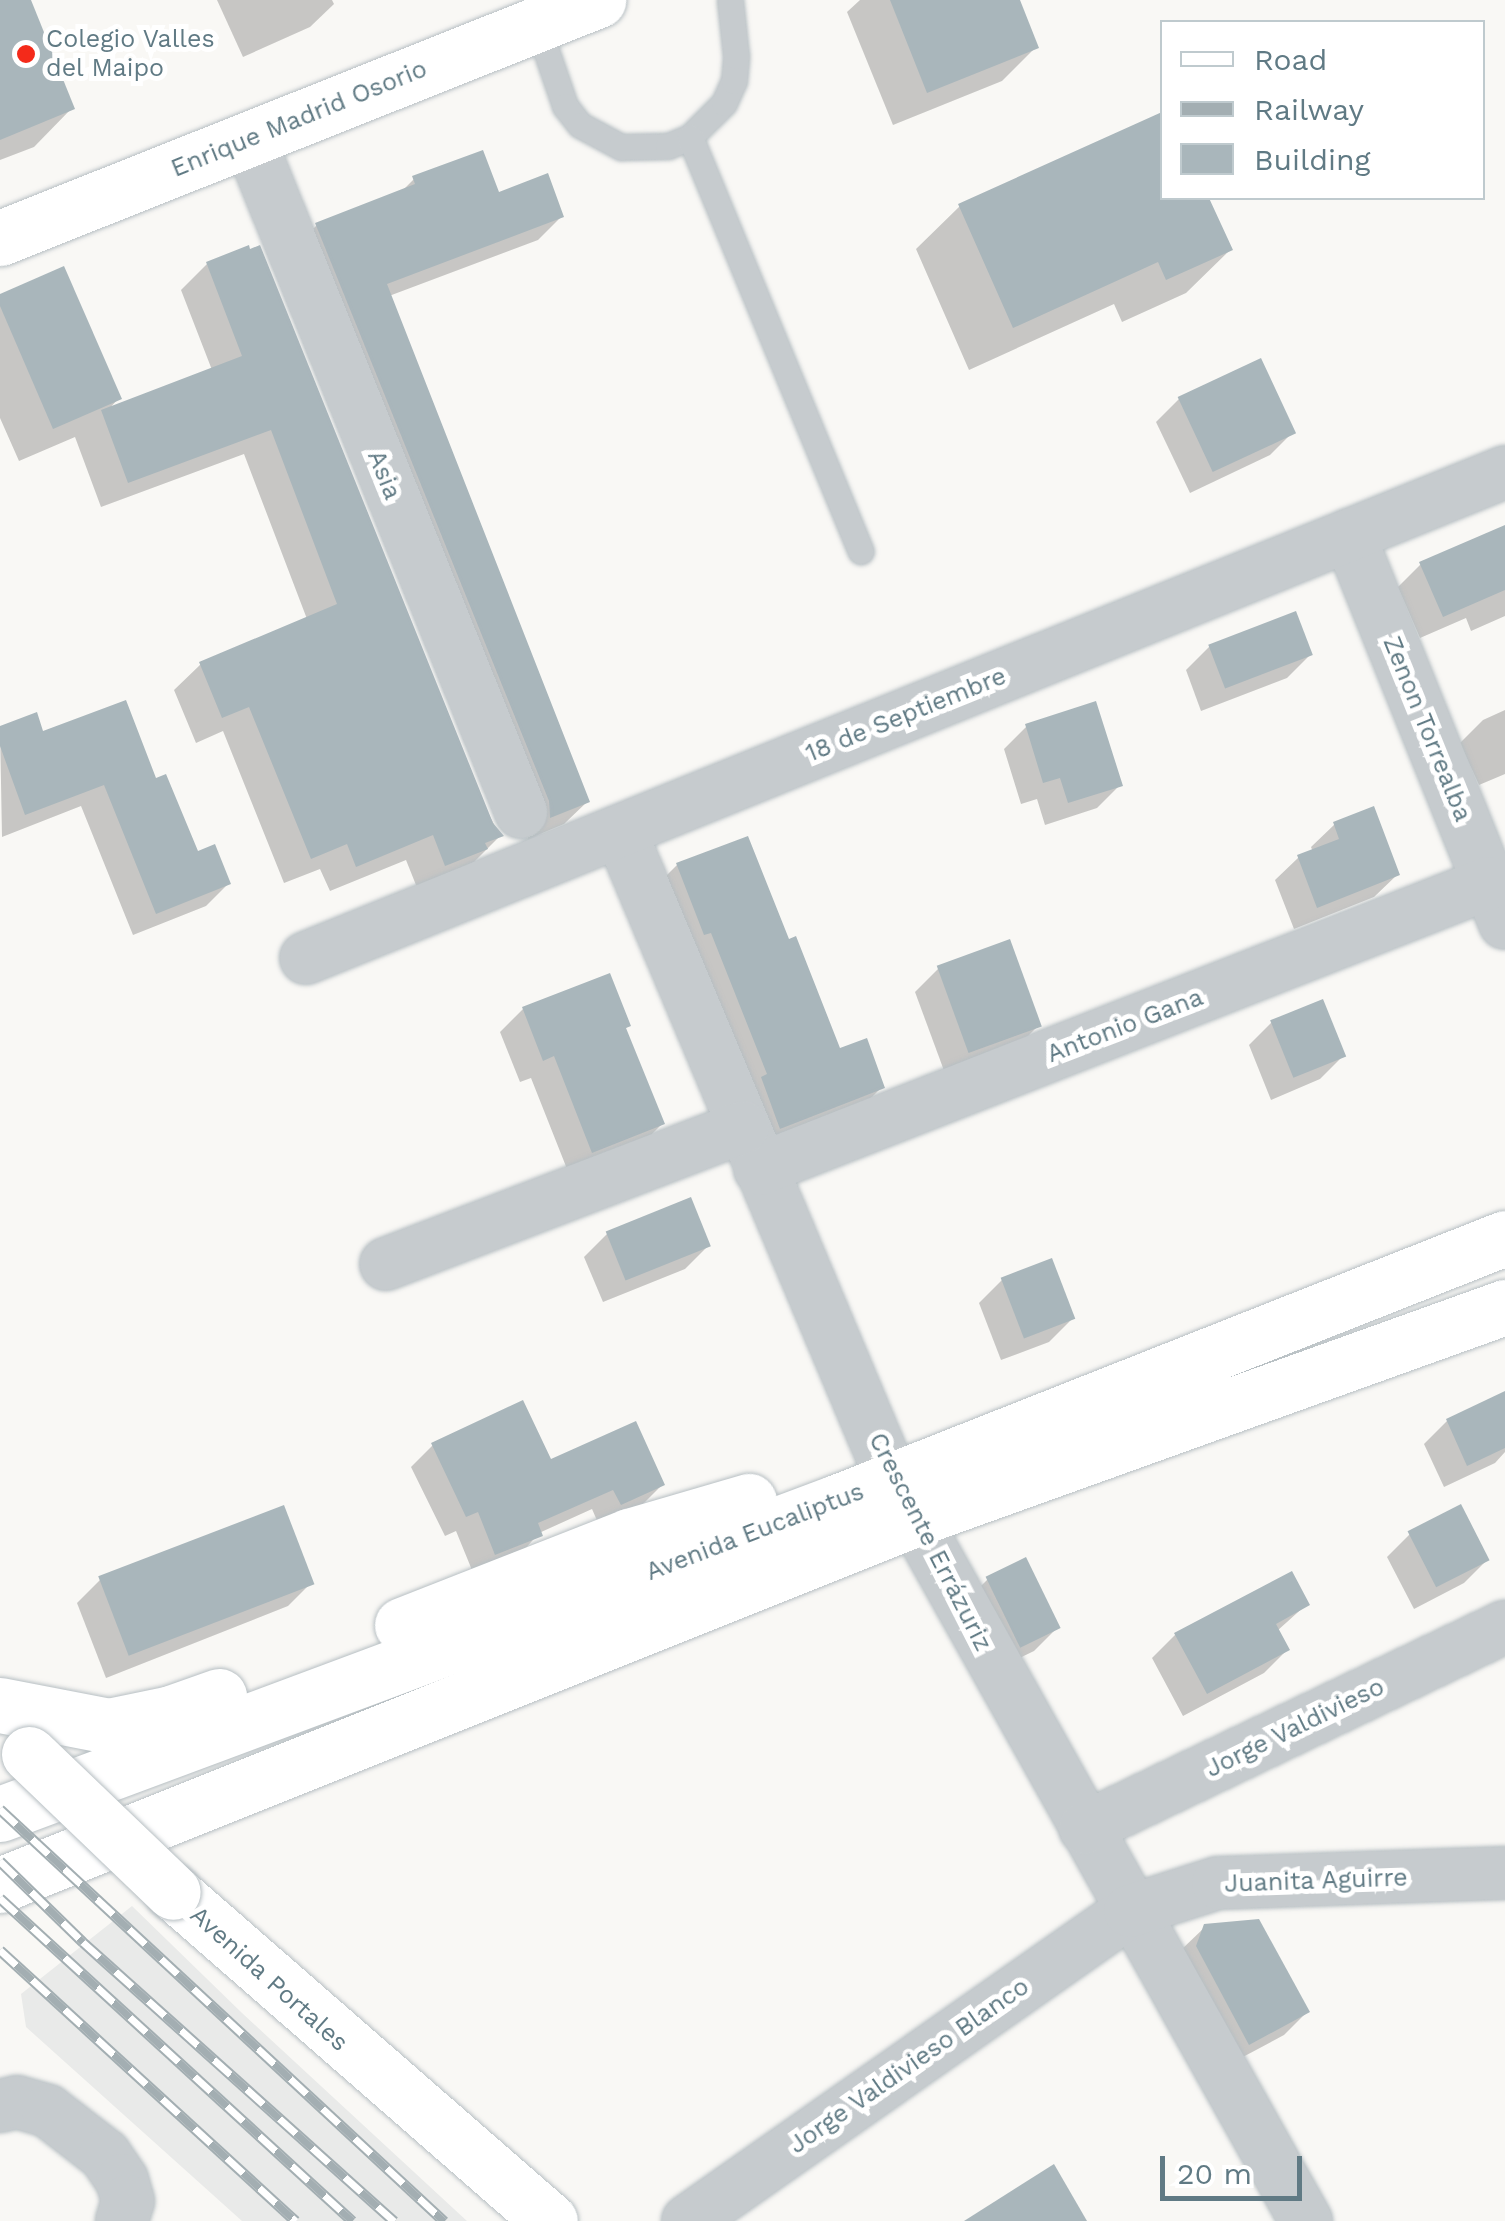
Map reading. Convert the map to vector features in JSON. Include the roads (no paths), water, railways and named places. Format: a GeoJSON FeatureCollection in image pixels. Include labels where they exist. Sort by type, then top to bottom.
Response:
{"type":"FeatureCollection","features":[{"type":"Feature","properties":{"kind":"main road","name":"Enrique Madrid Osorio"},"geometry":{"type":"LineString","coordinates":[[0,238],[598,0]]}},
{"type":"Feature","properties":{"kind":"main road","name":"Avenida Eucaliptus"},"geometry":{"type":"LineString","coordinates":[[14,1880],[1505,1238]]}},
{"type":"Feature","properties":{"kind":"main road","name":"Avenida Eucaliptus"},"geometry":{"type":"LineString","coordinates":[[0,1814],[836,1502],[902,1499],[1505,1306]]}},
{"type":"Feature","properties":{"kind":"main road"},"geometry":{"type":"LineString","coordinates":[[0,1705],[108,1726],[171,1713],[628,1536],[750,1500],[785,1497],[836,1502]]}},
{"type":"Feature","properties":{"kind":"main road","name":"Avenida Portales"},"geometry":{"type":"LineString","coordinates":[[15,1739],[172,1892],[550,2221]]}},
{"type":"Feature","properties":{"kind":"street","name":"Asia"},"geometry":{"type":"LineString","coordinates":[[249,138],[521,812]]}},
{"type":"Feature","properties":{"kind":"street","name":"18 de Septiembre"},"geometry":{"type":"LineString","coordinates":[[306,958],[1505,472]]}},
{"type":"Feature","properties":{"kind":"street","name":"Zenon Torrealba"},"geometry":{"type":"LineString","coordinates":[[1349,535],[1486,818],[1497,903]]}},
{"type":"Feature","properties":{"kind":"street","name":"Crescente Errázuriz"},"geometry":{"type":"LineString","coordinates":[[620,831],[902,1499],[1306,2221]]}},
{"type":"Feature","properties":{"kind":"street","name":"Antonio Gana"},"geometry":{"type":"LineString","coordinates":[[386,1264],[1497,903]]}},
{"type":"Feature","properties":{"kind":"street","name":"Jorge Valdivieso"},"geometry":{"type":"LineString","coordinates":[[1085,1828],[1505,1627]]}},
{"type":"Feature","properties":{"kind":"street","name":"Juanita Aguirre"},"geometry":{"type":"LineString","coordinates":[[1130,1911],[1218,1883],[1505,1873]]}},
{"type":"Feature","properties":{"kind":"street","name":"Jorge Valdivieso Blanco"},"geometry":{"type":"LineString","coordinates":[[688,2221],[1130,1911]]}},
{"type":"Feature","properties":{"kind":"street"},"geometry":{"type":"LineString","coordinates":[[0,2106],[17,2102],[48,2111],[105,2155],[122,2201]]}},
{"type":"Feature","properties":{"kind":"lane"},"geometry":{"type":"LineString","coordinates":[[538,24],[565,106],[580,125],[610,143],[644,150],[690,137],[724,103],[734,80],[730,0]]}},
{"type":"Feature","properties":{"kind":"lane"},"geometry":{"type":"LineString","coordinates":[[690,137],[860,551]]}},
{"type":"Feature","properties":{"kind":"railway"},"geometry":{"type":"LineString","coordinates":[[0,1809],[444,2221]]}},
{"type":"Feature","properties":{"kind":"railway"},"geometry":{"type":"LineString","coordinates":[[0,1861],[83,1942],[394,2221]]}},
{"type":"Feature","properties":{"kind":"railway"},"geometry":{"type":"LineString","coordinates":[[0,1898],[352,2221]]}},
{"type":"Feature","properties":{"kind":"railway"},"geometry":{"type":"LineString","coordinates":[[0,1950],[296,2221]]}},
{"type":"Feature","properties":{"kind":"place","name":"Colegio Valles del Maipo"},"geometry":{"type":"Point","coordinates":[26,54]}}]}
